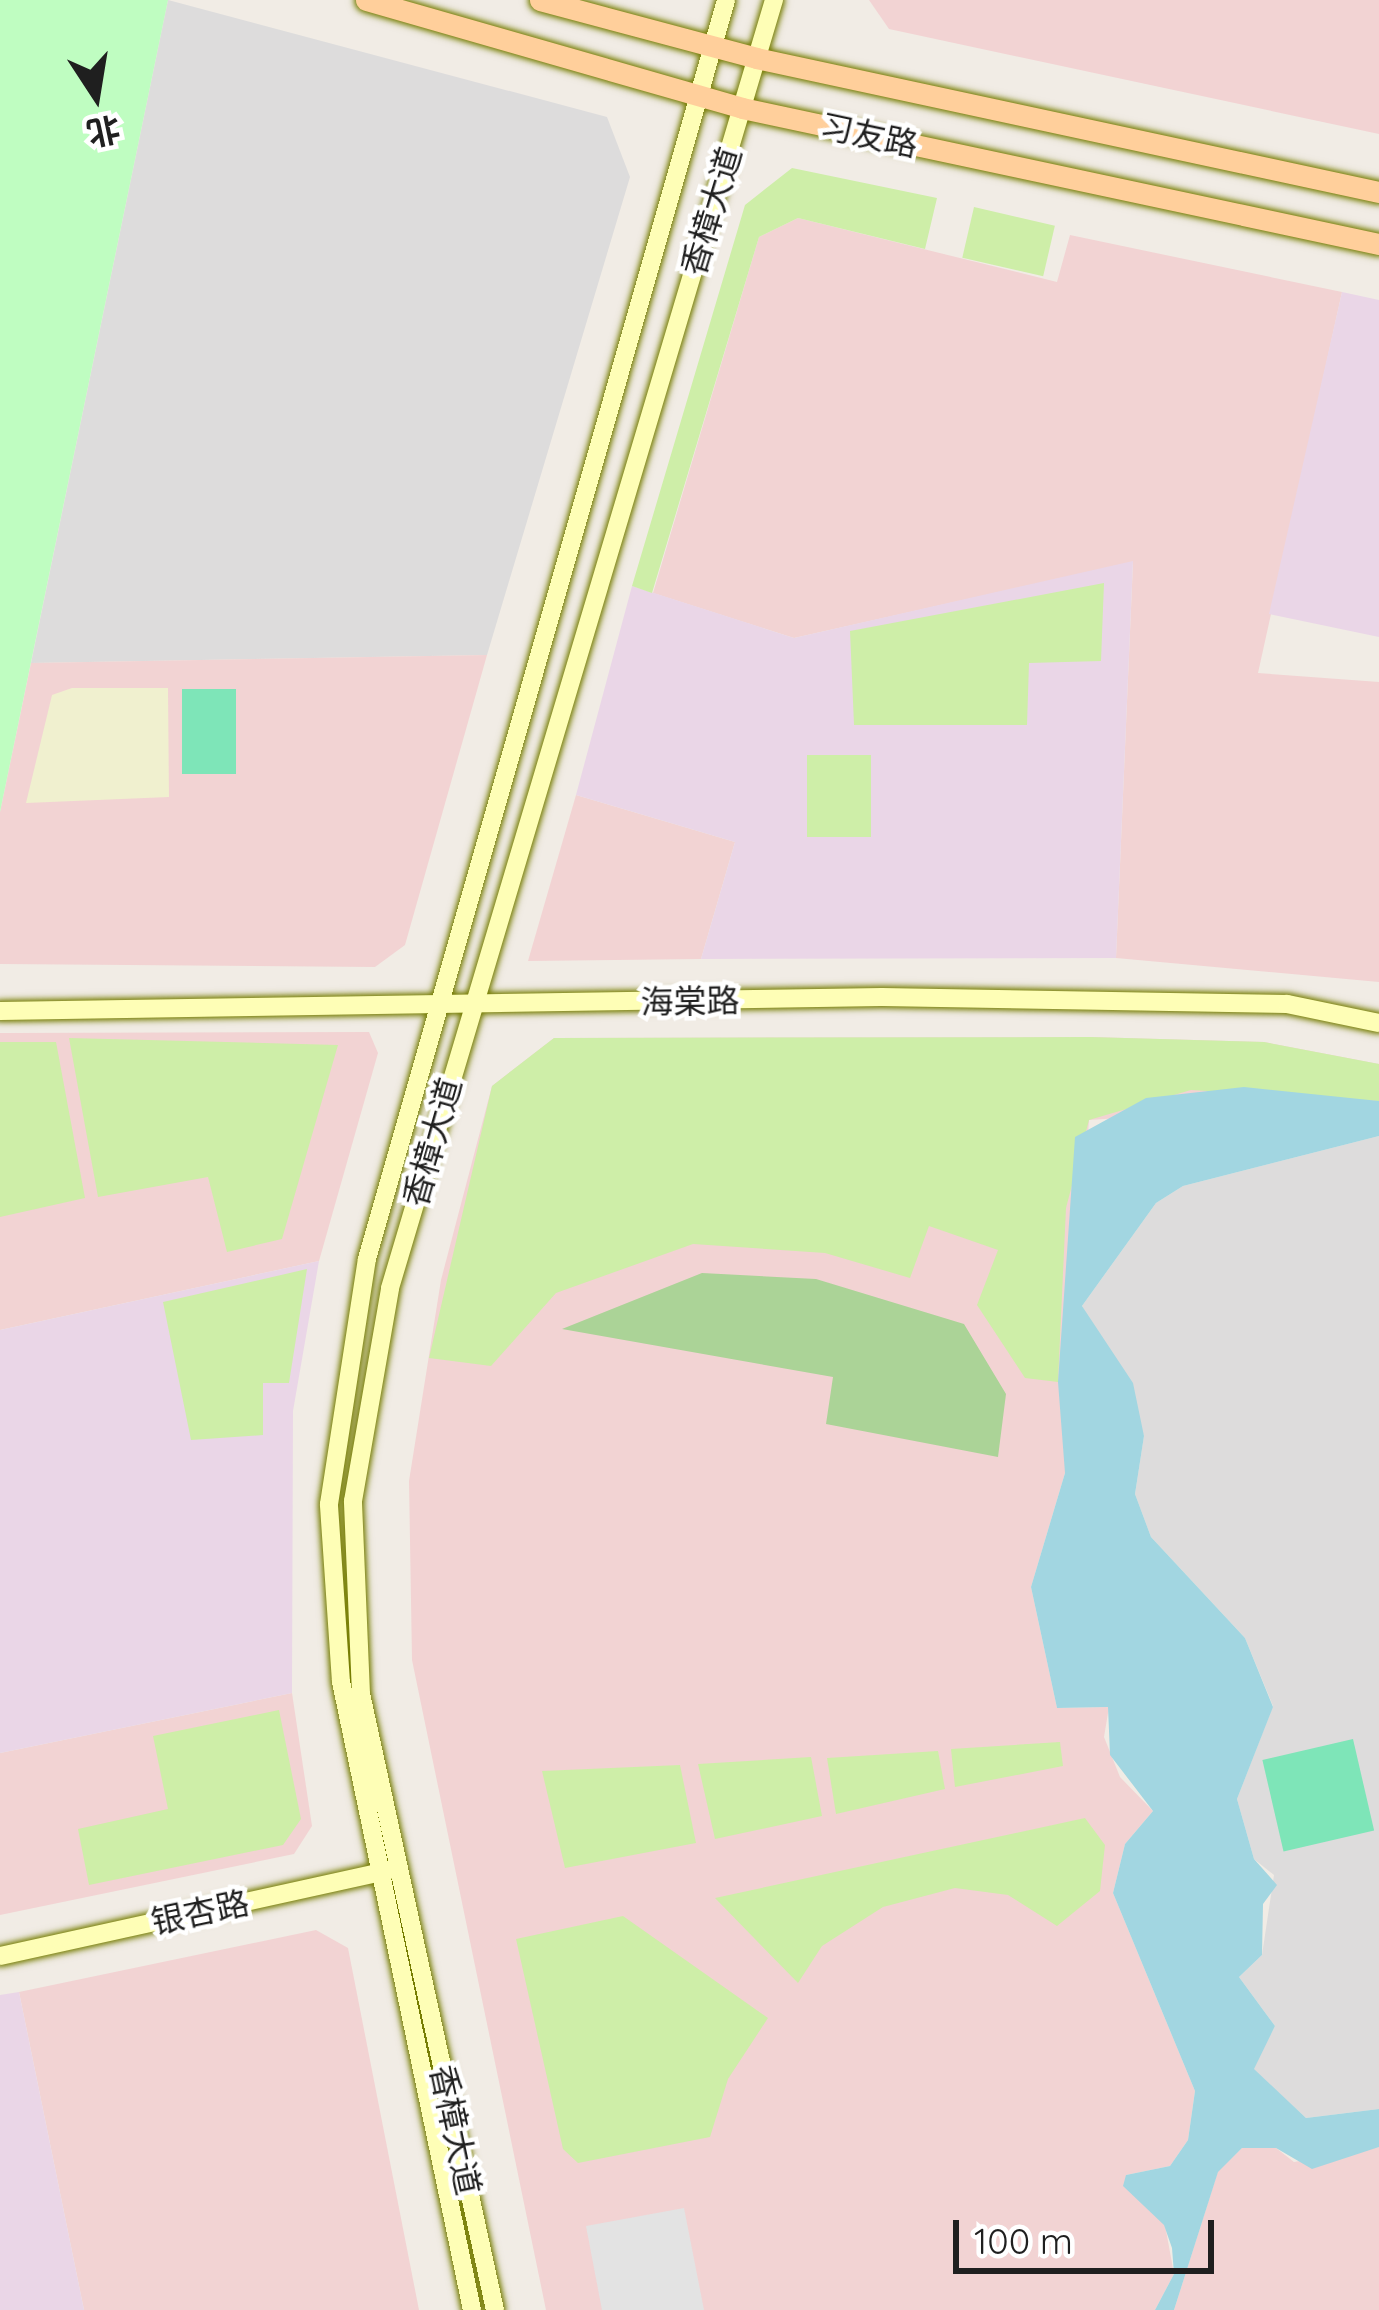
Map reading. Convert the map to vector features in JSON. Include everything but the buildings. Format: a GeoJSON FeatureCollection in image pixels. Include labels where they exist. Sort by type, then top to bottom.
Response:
{"type":"FeatureCollection","features":[{"type":"Feature","properties":{"kind":"main road","name":"习友路"},"geometry":{"type":"LineString","coordinates":[[366,0],[742,108],[1379,244]]}},
{"type":"Feature","properties":{"kind":"main road","name":"习友路"},"geometry":{"type":"LineString","coordinates":[[540,0],[756,58],[1379,191]]}},
{"type":"Feature","properties":{"kind":"main road","name":"香樟大道"},"geometry":{"type":"LineString","coordinates":[[495,2310],[341,1682],[329,1504],[367,1259],[726,0]]}},
{"type":"Feature","properties":{"kind":"main road","name":"香樟大道"},"geometry":{"type":"LineString","coordinates":[[472,2310],[389,1870],[361,1694],[353,1501],[389,1288],[774,0]]}},
{"type":"Feature","properties":{"kind":"main road","name":"海棠路"},"geometry":{"type":"LineString","coordinates":[[0,1011],[1287,1004],[1379,1023]]}},
{"type":"Feature","properties":{"kind":"main road","name":"银杏路"},"geometry":{"type":"LineString","coordinates":[[0,1956],[389,1870]]}},
{"type":"Feature","properties":{"kind":"shaded area"},"geometry":{"type":"Polygon","coordinates":[[[168,0],[607,117],[630,177],[487,655],[31,663],[168,0]]]}},
{"type":"Feature","properties":{"kind":"shaded area"},"geometry":{"type":"Polygon","coordinates":[[[869,0],[1379,0],[1379,134],[889,29],[869,0]]]}},
{"type":"Feature","properties":{"kind":"shaded area"},"geometry":{"type":"Polygon","coordinates":[[[798,218],[1057,282],[1070,235],[1342,292],[1258,673],[1379,682],[1379,982],[1116,958],[1133,562],[794,638],[653,593],[759,237],[798,218]]]}},
{"type":"Feature","properties":{"kind":"shaded area"},"geometry":{"type":"Polygon","coordinates":[[[1342,292],[1379,300],[1379,637],[1269,614],[1342,292]]]}},
{"type":"Feature","properties":{"kind":"shaded area"},"geometry":{"type":"Polygon","coordinates":[[[1133,561],[1116,958],[701,959],[735,842],[576,795],[632,586],[794,638],[1133,561]]]}},
{"type":"Feature","properties":{"kind":"shaded area"},"geometry":{"type":"Polygon","coordinates":[[[487,655],[405,945],[375,967],[0,964],[0,812],[31,663],[487,655]]]}},
{"type":"Feature","properties":{"kind":"shaded area"},"geometry":{"type":"Polygon","coordinates":[[[576,795],[735,842],[701,959],[528,961],[576,795]]]}},
{"type":"Feature","properties":{"kind":"shaded area"},"geometry":{"type":"Polygon","coordinates":[[[369,1032],[378,1053],[319,1261],[0,1330],[0,1033],[369,1032]]]}},
{"type":"Feature","properties":{"kind":"shaded area"},"geometry":{"type":"Polygon","coordinates":[[[1090,1037],[1264,1042],[1379,1064],[1379,1101],[1089,1120],[1065,1473],[1031,1587],[1057,1708],[1109,1707],[1104,1737],[1120,1777],[1153,1811],[1125,1844],[1113,1893],[1195,2091],[1188,2140],[1170,2166],[1126,2175],[1165,2225],[1174,2274],[1155,2310],[546,2310],[412,1660],[409,1481],[441,1280],[492,1086],[554,1038],[1090,1037]]]}},
{"type":"Feature","properties":{"kind":"shaded area"},"geometry":{"type":"Polygon","coordinates":[[[1379,1136],[1379,2109],[1306,2118],[1253,2069],[1275,2026],[1239,1977],[1262,1955],[1274,1875],[1254,1859],[1237,1799],[1273,1706],[1245,1638],[1151,1537],[1135,1494],[1144,1436],[1082,1306],[1156,1203],[1183,1186],[1379,1136]]]}},
{"type":"Feature","properties":{"kind":"shaded area"},"geometry":{"type":"Polygon","coordinates":[[[319,1261],[293,1411],[292,1693],[0,1753],[0,1330],[319,1261]]]}},
{"type":"Feature","properties":{"kind":"shaded area"},"geometry":{"type":"Polygon","coordinates":[[[292,1693],[312,1826],[294,1854],[0,1915],[0,1753],[292,1693]]]}},
{"type":"Feature","properties":{"kind":"shaded area"},"geometry":{"type":"Polygon","coordinates":[[[316,1930],[348,1948],[419,2310],[84,2310],[19,1992],[316,1930]]]}},
{"type":"Feature","properties":{"kind":"shaded area"},"geometry":{"type":"Polygon","coordinates":[[[19,1992],[84,2310],[0,2310],[0,1995],[19,1992]]]}},
{"type":"Feature","properties":{"kind":"shaded area"},"geometry":{"type":"Polygon","coordinates":[[[1379,2147],[1379,2310],[1174,2310],[1218,2171],[1242,2148],[1276,2148],[1294,2162],[1379,2147]]]}},
{"type":"Feature","properties":{"kind":"shaded area"},"geometry":{"type":"Polygon","coordinates":[[[684,2208],[704,2310],[602,2310],[586,2226],[684,2208]]]}},
{"type":"Feature","properties":{"kind":"green space"},"geometry":{"type":"Polygon","coordinates":[[[0,0],[168,0],[0,812],[0,0]]]}},
{"type":"Feature","properties":{"kind":"green space"},"geometry":{"type":"Polygon","coordinates":[[[792,168],[937,198],[925,249],[798,218],[759,237],[652,593],[632,586],[745,205],[792,168]]]}},
{"type":"Feature","properties":{"kind":"green space"},"geometry":{"type":"Polygon","coordinates":[[[974,207],[1055,226],[1043,276],[962,258],[974,207]]]}},
{"type":"Feature","properties":{"kind":"green space"},"geometry":{"type":"Polygon","coordinates":[[[1104,583],[1101,661],[1029,663],[1027,725],[854,725],[850,631],[1104,583]]]}},
{"type":"Feature","properties":{"kind":"green space"},"geometry":{"type":"Polygon","coordinates":[[[72,688],[168,688],[169,797],[26,803],[52,695],[72,688]]]}},
{"type":"Feature","properties":{"kind":"green space"},"geometry":{"type":"Polygon","coordinates":[[[182,689],[236,689],[236,774],[182,774],[182,689]]]}},
{"type":"Feature","properties":{"kind":"green space"},"geometry":{"type":"Polygon","coordinates":[[[807,755],[871,755],[871,837],[807,837],[807,755]]]}},
{"type":"Feature","properties":{"kind":"green space"},"geometry":{"type":"Polygon","coordinates":[[[1090,1037],[1264,1042],[1379,1064],[1379,1101],[1191,1090],[1089,1120],[1066,1208],[1058,1382],[1025,1378],[977,1305],[998,1250],[929,1226],[910,1278],[825,1253],[693,1244],[556,1293],[491,1366],[429,1358],[492,1086],[554,1038],[1090,1037]]]}},
{"type":"Feature","properties":{"kind":"green space"},"geometry":{"type":"Polygon","coordinates":[[[69,1038],[338,1045],[282,1239],[227,1252],[208,1177],[98,1197],[69,1038]]]}},
{"type":"Feature","properties":{"kind":"green space"},"geometry":{"type":"Polygon","coordinates":[[[0,1042],[56,1042],[85,1198],[0,1217],[0,1042]]]}},
{"type":"Feature","properties":{"kind":"green space"},"geometry":{"type":"Polygon","coordinates":[[[307,1269],[289,1383],[263,1383],[263,1435],[191,1440],[163,1302],[307,1269]]]}},
{"type":"Feature","properties":{"kind":"green space"},"geometry":{"type":"Polygon","coordinates":[[[702,1273],[816,1279],[964,1324],[1006,1394],[998,1457],[826,1424],[833,1377],[562,1329],[702,1273]]]}},
{"type":"Feature","properties":{"kind":"green space"},"geometry":{"type":"Polygon","coordinates":[[[279,1710],[301,1819],[283,1845],[89,1885],[78,1829],[168,1809],[153,1736],[279,1710]]]}},
{"type":"Feature","properties":{"kind":"green space"},"geometry":{"type":"Polygon","coordinates":[[[1353,1739],[1374,1831],[1284,1852],[1262,1760],[1353,1739]]]}},
{"type":"Feature","properties":{"kind":"green space"},"geometry":{"type":"Polygon","coordinates":[[[1060,1742],[1063,1766],[955,1787],[951,1749],[1060,1742]]]}},
{"type":"Feature","properties":{"kind":"green space"},"geometry":{"type":"Polygon","coordinates":[[[938,1751],[945,1789],[836,1814],[827,1758],[938,1751]]]}},
{"type":"Feature","properties":{"kind":"green space"},"geometry":{"type":"Polygon","coordinates":[[[811,1757],[822,1816],[715,1839],[698,1764],[811,1757]]]}},
{"type":"Feature","properties":{"kind":"green space"},"geometry":{"type":"Polygon","coordinates":[[[680,1765],[696,1843],[565,1868],[542,1771],[680,1765]]]}},
{"type":"Feature","properties":{"kind":"green space"},"geometry":{"type":"Polygon","coordinates":[[[1085,1818],[1105,1845],[1100,1891],[1057,1926],[1008,1895],[955,1888],[883,1907],[822,1946],[798,1983],[715,1898],[1085,1818]]]}},
{"type":"Feature","properties":{"kind":"green space"},"geometry":{"type":"Polygon","coordinates":[[[623,1916],[768,2018],[728,2079],[710,2137],[578,2163],[563,2149],[516,1939],[623,1916]]]}},
{"type":"Feature","properties":{"kind":"water"},"geometry":{"type":"Polygon","coordinates":[[[1244,1087],[1379,1101],[1379,1136],[1183,1186],[1156,1203],[1082,1306],[1133,1383],[1144,1436],[1135,1494],[1151,1537],[1245,1638],[1273,1707],[1237,1799],[1254,1859],[1277,1885],[1263,1904],[1262,1955],[1239,1977],[1275,2026],[1254,2069],[1306,2118],[1379,2109],[1379,2147],[1312,2169],[1276,2148],[1242,2148],[1218,2172],[1174,2310],[1155,2310],[1174,2274],[1172,2248],[1164,2225],[1123,2186],[1126,2175],[1170,2166],[1188,2140],[1195,2091],[1113,1893],[1125,1844],[1153,1811],[1110,1755],[1108,1707],[1057,1708],[1031,1587],[1065,1473],[1058,1382],[1075,1137],[1146,1098],[1244,1087]]]}}]}
